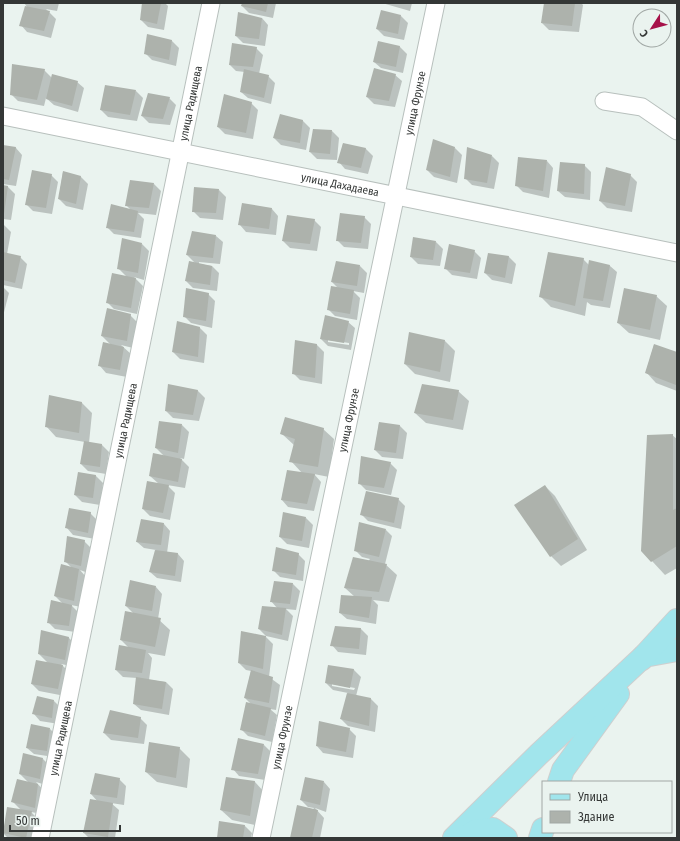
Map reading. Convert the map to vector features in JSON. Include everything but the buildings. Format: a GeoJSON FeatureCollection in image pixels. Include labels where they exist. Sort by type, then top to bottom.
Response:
{"type":"FeatureCollection","features":[{"type":"Feature","properties":{"kind":"main road"},"geometry":{"type":"LineString","coordinates":[[454,838],[539,754],[644,656],[677,620]]}},
{"type":"Feature","properties":{"kind":"main road"},"geometry":{"type":"LineString","coordinates":[[559,781],[563,770],[644,656],[677,650]]}},
{"type":"Feature","properties":{"kind":"main road"},"geometry":{"type":"LineString","coordinates":[[464,838],[475,831],[493,829],[506,838]]}},
{"type":"Feature","properties":{"kind":"street","name":"улица Радищева"},"geometry":{"type":"LineString","coordinates":[[40,838],[212,3]]}},
{"type":"Feature","properties":{"kind":"street","name":"улица Фрунзе"},"geometry":{"type":"LineString","coordinates":[[261,838],[436,3]]}},
{"type":"Feature","properties":{"kind":"street"},"geometry":{"type":"LineString","coordinates":[[604,101],[642,107],[677,130]]}},
{"type":"Feature","properties":{"kind":"street","name":"улица Дахадаева"},"geometry":{"type":"LineString","coordinates":[[3,116],[677,253]]}}]}
